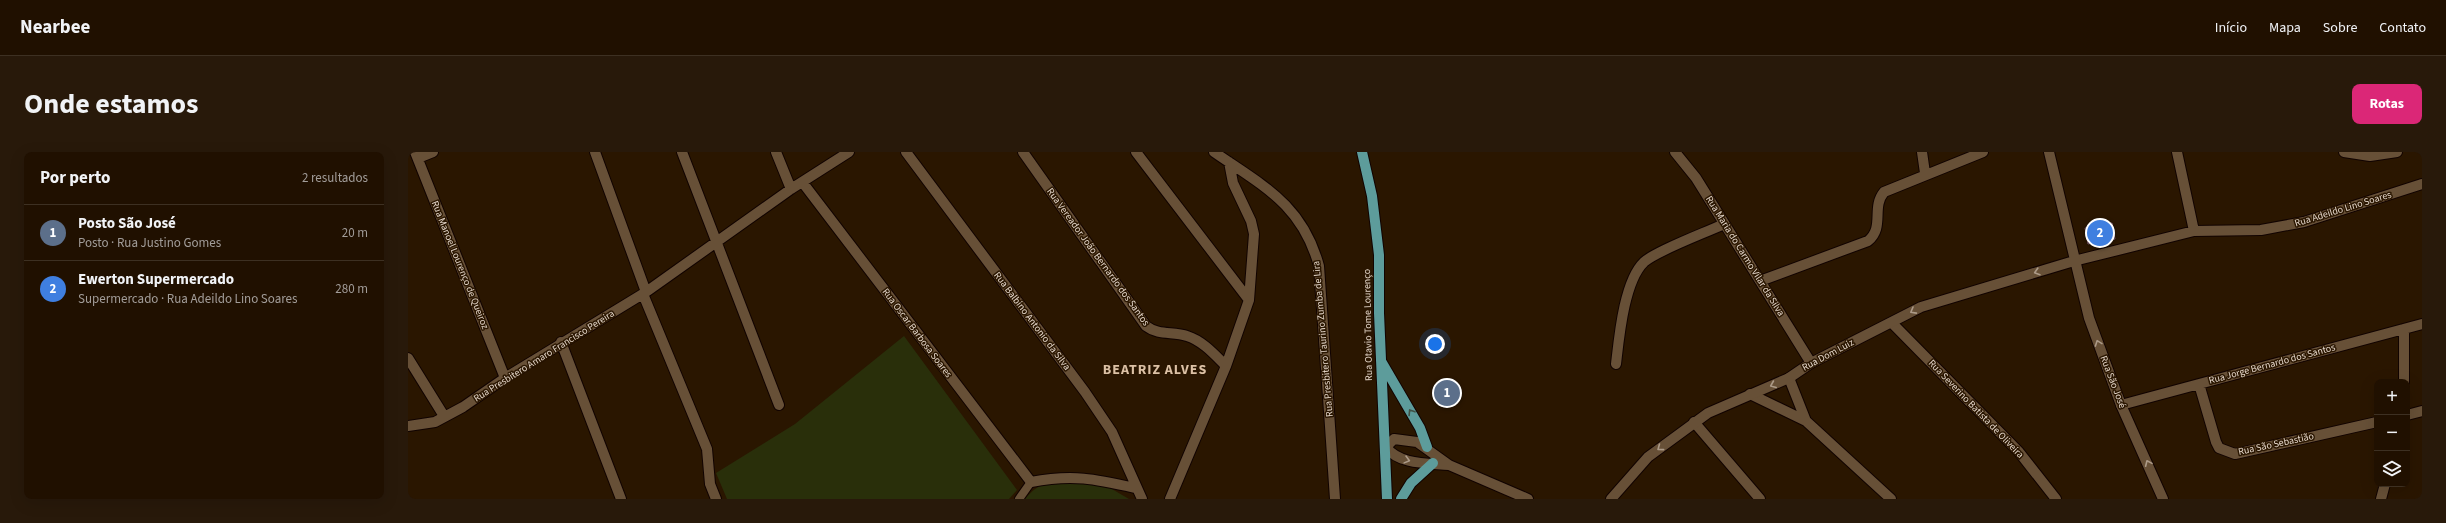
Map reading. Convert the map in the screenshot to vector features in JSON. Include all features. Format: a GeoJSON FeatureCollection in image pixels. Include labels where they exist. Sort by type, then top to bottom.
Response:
{"type":"FeatureCollection","features":[{"type":"Feature","properties":{"kind":"main road","name":"Rua Otavio Tome Lourenço"},"geometry":{"type":"LineString","coordinates":[[1362,152],[1372,196],[1379,255],[1380,361],[1386,447],[1387,499]]}},
{"type":"Feature","properties":{"kind":"main road"},"geometry":{"type":"LineString","coordinates":[[1380,361],[1420,428],[1427,447]]}},
{"type":"Feature","properties":{"kind":"main road"},"geometry":{"type":"LineString","coordinates":[[1401,499],[1411,483],[1434,463]]}},
{"type":"Feature","properties":{"kind":"street"},"geometry":{"type":"LineString","coordinates":[[416,155],[433,152]]}},
{"type":"Feature","properties":{"kind":"street"},"geometry":{"type":"LineString","coordinates":[[595,152],[644,293],[707,449],[710,484],[716,499]]}},
{"type":"Feature","properties":{"kind":"street"},"geometry":{"type":"LineString","coordinates":[[682,152],[718,242],[779,405]]}},
{"type":"Feature","properties":{"kind":"street"},"geometry":{"type":"LineString","coordinates":[[776,152],[791,189]]}},
{"type":"Feature","properties":{"kind":"street","name":"Rua Presbitero Amaro Francisco Pereira"},"geometry":{"type":"LineString","coordinates":[[408,426],[435,422],[463,407],[562,342],[644,293],[791,189],[803,183],[849,152]]}},
{"type":"Feature","properties":{"kind":"street","name":"Rua Balbino Antonio da Silva"},"geometry":{"type":"LineString","coordinates":[[906,152],[1085,392],[1112,432],[1135,488],[1142,499]]}},
{"type":"Feature","properties":{"kind":"street","name":"Rua Vereador João Bernardo dos Santos"},"geometry":{"type":"LineString","coordinates":[[1023,152],[1146,326],[1157,333],[1187,336],[1197,340],[1226,366]]}},
{"type":"Feature","properties":{"kind":"street"},"geometry":{"type":"LineString","coordinates":[[1136,152],[1249,300]]}},
{"type":"Feature","properties":{"kind":"street","name":"Rua Presbitero Taurino Zumba de Lira"},"geometry":{"type":"LineString","coordinates":[[1214,152],[1266,186],[1297,216],[1313,246],[1319,266],[1335,499]]}},
{"type":"Feature","properties":{"kind":"street","name":"Rua Maria do Carmo Vilar da Silva"},"geometry":{"type":"LineString","coordinates":[[1675,152],[1696,178],[1811,363]]}},
{"type":"Feature","properties":{"kind":"street"},"geometry":{"type":"LineString","coordinates":[[1922,152],[1925,174]]}},
{"type":"Feature","properties":{"kind":"street"},"geometry":{"type":"LineString","coordinates":[[1760,281],[1868,242],[1876,232],[1879,225],[1877,207],[1880,197],[1884,192],[1925,174],[1983,152]]}},
{"type":"Feature","properties":{"kind":"street","name":"Rua São José"},"geometry":{"type":"LineString","coordinates":[[2049,152],[2074,261],[2089,318],[2121,405],[2163,499]]}},
{"type":"Feature","properties":{"kind":"street"},"geometry":{"type":"LineString","coordinates":[[2177,152],[2194,232]]}},
{"type":"Feature","properties":{"kind":"street"},"geometry":{"type":"LineString","coordinates":[[2344,152],[2370,156],[2397,152]]}},
{"type":"Feature","properties":{"kind":"street","name":"Rua Manoel Lourenço de Queiroz"},"geometry":{"type":"LineString","coordinates":[[416,155],[505,378]]}},
{"type":"Feature","properties":{"kind":"street"},"geometry":{"type":"LineString","coordinates":[[1170,499],[1226,366],[1249,300],[1254,234],[1251,221],[1233,184],[1229,162]]}},
{"type":"Feature","properties":{"kind":"street","name":"Rua Oscar Barbosa Soares"},"geometry":{"type":"LineString","coordinates":[[803,183],[1031,482]]}},
{"type":"Feature","properties":{"kind":"street","name":"Rua Adeildo Lino Soares"},"geometry":{"type":"LineString","coordinates":[[2074,261],[2194,232],[2261,230],[2304,222],[2422,184]]}},
{"type":"Feature","properties":{"kind":"street"},"geometry":{"type":"LineString","coordinates":[[1616,364],[1623,310],[1636,272],[1644,262],[1724,224]]}},
{"type":"Feature","properties":{"kind":"street","name":"Rua Dom Luiz"},"geometry":{"type":"LineString","coordinates":[[1611,499],[1648,457],[1694,422],[1750,394],[1788,378],[1811,363],[1921,307],[2074,261]]}},
{"type":"Feature","properties":{"kind":"street","name":"Rua Severino Batista de Oliveira"},"geometry":{"type":"LineString","coordinates":[[1892,323],[2019,452],[2056,499]]}},
{"type":"Feature","properties":{"kind":"street","name":"Rua Jorge Bernardo dos Santos"},"geometry":{"type":"LineString","coordinates":[[2121,405],[2422,324]]}},
{"type":"Feature","properties":{"kind":"street"},"geometry":{"type":"LineString","coordinates":[[2404,329],[2404,379]]}},
{"type":"Feature","properties":{"kind":"street"},"geometry":{"type":"LineString","coordinates":[[562,342],[621,499]]}},
{"type":"Feature","properties":{"kind":"street"},"geometry":{"type":"LineString","coordinates":[[408,358],[444,416]]}},
{"type":"Feature","properties":{"kind":"street"},"geometry":{"type":"LineString","coordinates":[[1788,378],[1806,421]]}},
{"type":"Feature","properties":{"kind":"street","name":"Rua São Sebastião"},"geometry":{"type":"LineString","coordinates":[[2199,384],[2219,448],[2235,454],[2374,423]]}},
{"type":"Feature","properties":{"kind":"street"},"geometry":{"type":"LineString","coordinates":[[1750,394],[1806,421],[1891,499]]}},
{"type":"Feature","properties":{"kind":"street"},"geometry":{"type":"LineString","coordinates":[[2410,414],[2422,411]]}},
{"type":"Feature","properties":{"kind":"street"},"geometry":{"type":"LineString","coordinates":[[1694,422],[1760,499]]}},
{"type":"Feature","properties":{"kind":"street"},"geometry":{"type":"LineString","coordinates":[[1449,465],[1427,447],[1417,442],[1394,439],[1386,447],[1392,456],[1411,461],[1449,465],[1528,499]]}},
{"type":"Feature","properties":{"kind":"street"},"geometry":{"type":"LineString","coordinates":[[1031,482],[1059,477],[1085,478],[1135,488]]}},
{"type":"Feature","properties":{"kind":"street"},"geometry":{"type":"LineString","coordinates":[[2381,499],[2384,487]]}},
{"type":"Feature","properties":{"kind":"lane"},"geometry":{"type":"LineString","coordinates":[[1019,499],[1031,482]]}},
{"type":"Feature","properties":{"kind":"green space"},"geometry":{"type":"Polygon","coordinates":[[[904,336],[1017,490],[1009,499],[727,499],[716,473],[795,424],[904,336]]]}},
{"type":"Feature","properties":{"kind":"green space"},"geometry":{"type":"Polygon","coordinates":[[[1075,481],[1105,485],[1129,499],[1025,499],[1036,488],[1047,483],[1075,481]]]}},
{"type":"Feature","properties":{"kind":"building"},"geometry":{"type":"Polygon","coordinates":[[[2112,223],[2115,239],[2088,244],[2085,228],[2112,223]]]}},
{"type":"Feature","properties":{"kind":"place","name":"Ewerton Supermercado"},"geometry":{"type":"Point","coordinates":[2100,233]}},
{"type":"Feature","properties":{"kind":"place","name":"Posto São José"},"geometry":{"type":"Point","coordinates":[1447,393]}},
{"type":"Feature","properties":{"kind":"district","name":"BEATRIZ ALVES"},"geometry":{"type":"Point","coordinates":[1155,370]}}]}
